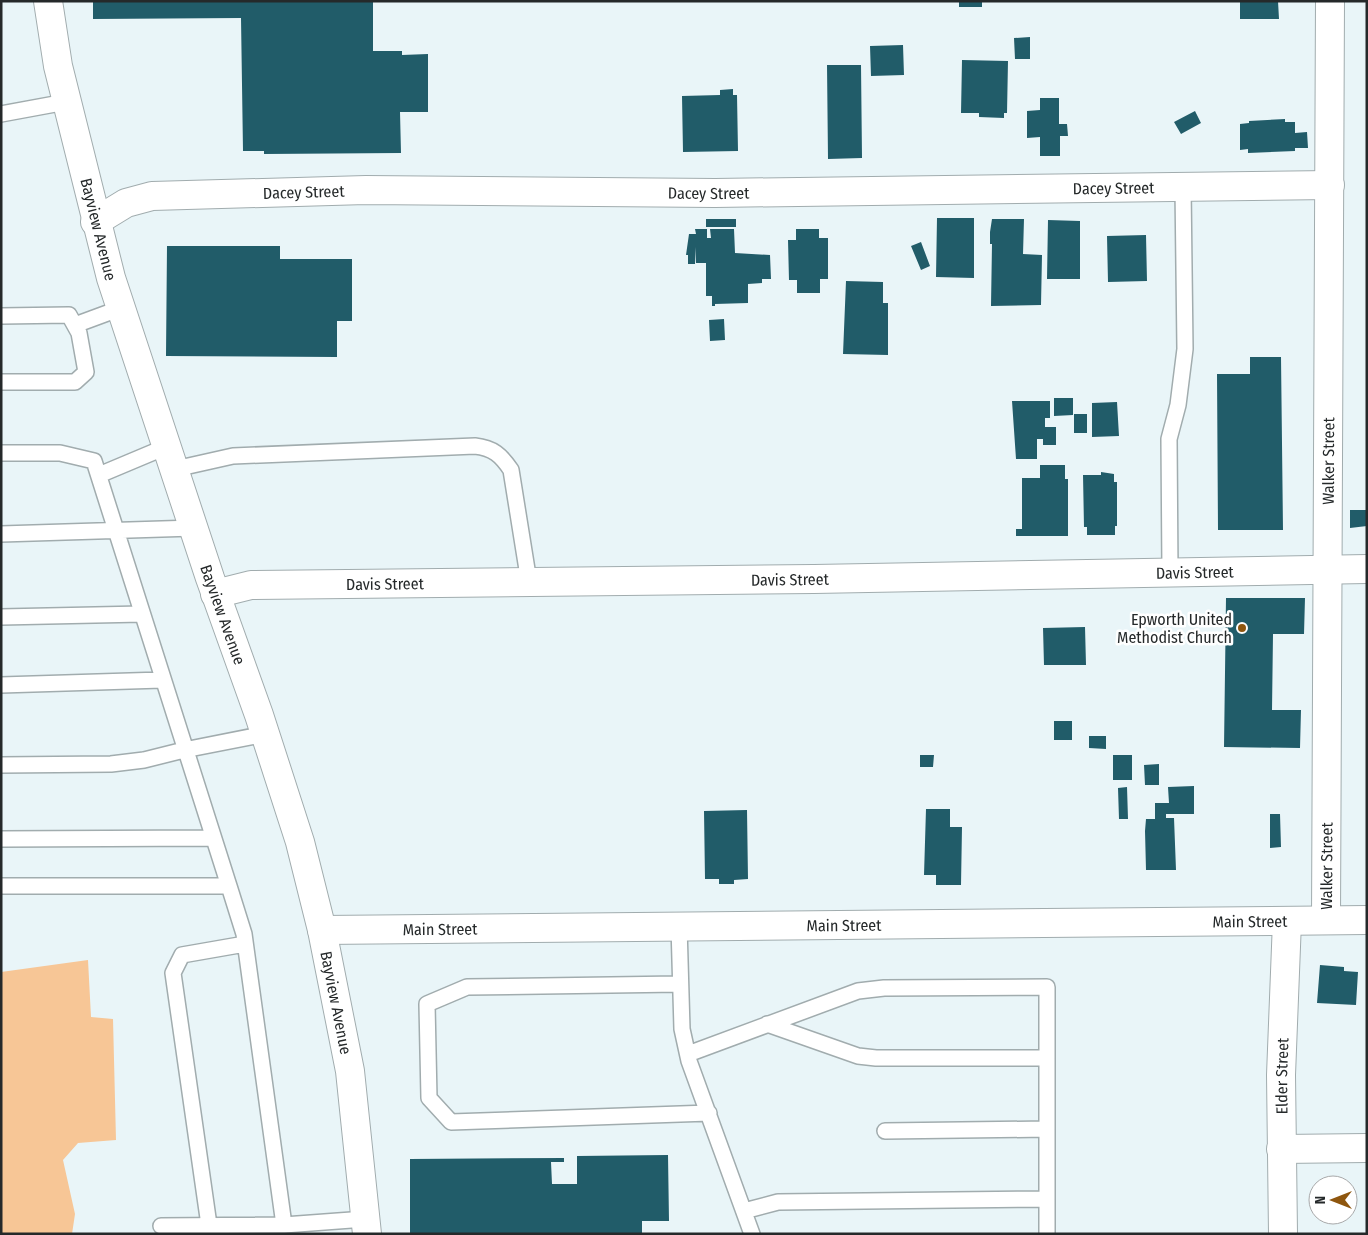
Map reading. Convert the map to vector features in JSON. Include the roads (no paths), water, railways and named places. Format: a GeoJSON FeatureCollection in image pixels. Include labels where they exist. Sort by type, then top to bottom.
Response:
{"type":"FeatureCollection","features":[{"type":"Feature","properties":{"kind":"street","name":"Bayview Avenue"},"geometry":{"type":"LineString","coordinates":[[48,1],[58,66],[95,222],[121,308],[172,458],[215,594],[266,734],[300,842],[322,930],[350,1071],[366,1226]]}},
{"type":"Feature","properties":{"kind":"street","name":"Walker Street"},"geometry":{"type":"LineString","coordinates":[[1326,920],[1330,1]]}},
{"type":"Feature","properties":{"kind":"street","name":"Dacey Street"},"geometry":{"type":"LineString","coordinates":[[95,222],[126,203],[152,196],[366,190],[715,193],[1330,185]]}},
{"type":"Feature","properties":{"kind":"street","name":"Davis Street"},"geometry":{"type":"LineString","coordinates":[[215,594],[251,585],[1367,569]]}},
{"type":"Feature","properties":{"kind":"street","name":"Elder Street"},"geometry":{"type":"LineString","coordinates":[[1283,1234],[1281,1149],[1287,920]]}},
{"type":"Feature","properties":{"kind":"street","name":"Main Street"},"geometry":{"type":"LineString","coordinates":[[322,930],[1367,920]]}},
{"type":"Feature","properties":{"kind":"street"},"geometry":{"type":"LineString","coordinates":[[1281,1149],[1367,1148]]}},
{"type":"Feature","properties":{"kind":"lane"},"geometry":{"type":"LineString","coordinates":[[1,114],[66,102]]}},
{"type":"Feature","properties":{"kind":"lane"},"geometry":{"type":"LineString","coordinates":[[1170,572],[1169,439],[1178,405],[1185,349],[1183,187]]}},
{"type":"Feature","properties":{"kind":"lane"},"geometry":{"type":"LineString","coordinates":[[75,325],[121,308]]}},
{"type":"Feature","properties":{"kind":"lane"},"geometry":{"type":"LineString","coordinates":[[1,316],[69,315],[79,333],[86,372],[75,382],[1,382]]}},
{"type":"Feature","properties":{"kind":"lane"},"geometry":{"type":"LineString","coordinates":[[99,475],[172,458],[475,446],[490,448],[503,457],[512,470],[529,582]]}},
{"type":"Feature","properties":{"kind":"lane"},"geometry":{"type":"LineString","coordinates":[[1,453],[60,453],[94,462],[99,475],[184,750],[229,886],[245,944],[284,1225]]}},
{"type":"Feature","properties":{"kind":"lane"},"geometry":{"type":"LineString","coordinates":[[1,534],[194,528]]}},
{"type":"Feature","properties":{"kind":"lane"},"geometry":{"type":"LineString","coordinates":[[1,617],[142,614]]}},
{"type":"Feature","properties":{"kind":"lane"},"geometry":{"type":"LineString","coordinates":[[1,684],[162,680]]}},
{"type":"Feature","properties":{"kind":"lane"},"geometry":{"type":"LineString","coordinates":[[1,766],[111,764],[144,760],[266,734]]}},
{"type":"Feature","properties":{"kind":"lane"},"geometry":{"type":"LineString","coordinates":[[1,839],[213,838]]}},
{"type":"Feature","properties":{"kind":"lane"},"geometry":{"type":"LineString","coordinates":[[1,886],[229,886]]}},
{"type":"Feature","properties":{"kind":"lane"},"geometry":{"type":"LineString","coordinates":[[679,926],[679,984],[682,1029],[688,1054],[752,1234]]}},
{"type":"Feature","properties":{"kind":"lane"},"geometry":{"type":"LineString","coordinates":[[208,1225],[174,973],[182,955],[245,944]]}},
{"type":"Feature","properties":{"kind":"lane"},"geometry":{"type":"LineString","coordinates":[[679,984],[467,987],[427,1004],[429,1098],[451,1122],[709,1113]]}},
{"type":"Feature","properties":{"kind":"lane"},"geometry":{"type":"LineString","coordinates":[[688,1054],[858,991],[884,988],[1047,987],[1047,1234]]}},
{"type":"Feature","properties":{"kind":"lane"},"geometry":{"type":"LineString","coordinates":[[767,1024],[858,1056],[876,1058],[1047,1058]]}},
{"type":"Feature","properties":{"kind":"lane"},"geometry":{"type":"LineString","coordinates":[[885,1131],[1047,1129]]}},
{"type":"Feature","properties":{"kind":"lane"},"geometry":{"type":"LineString","coordinates":[[744,1211],[778,1202],[1047,1199]]}},
{"type":"Feature","properties":{"kind":"lane"},"geometry":{"type":"LineString","coordinates":[[161,1226],[366,1226]]}},
{"type":"Feature","properties":{"kind":"place","name":"Epworth United Methodist Church"},"geometry":{"type":"Point","coordinates":[1242,628]}}]}
